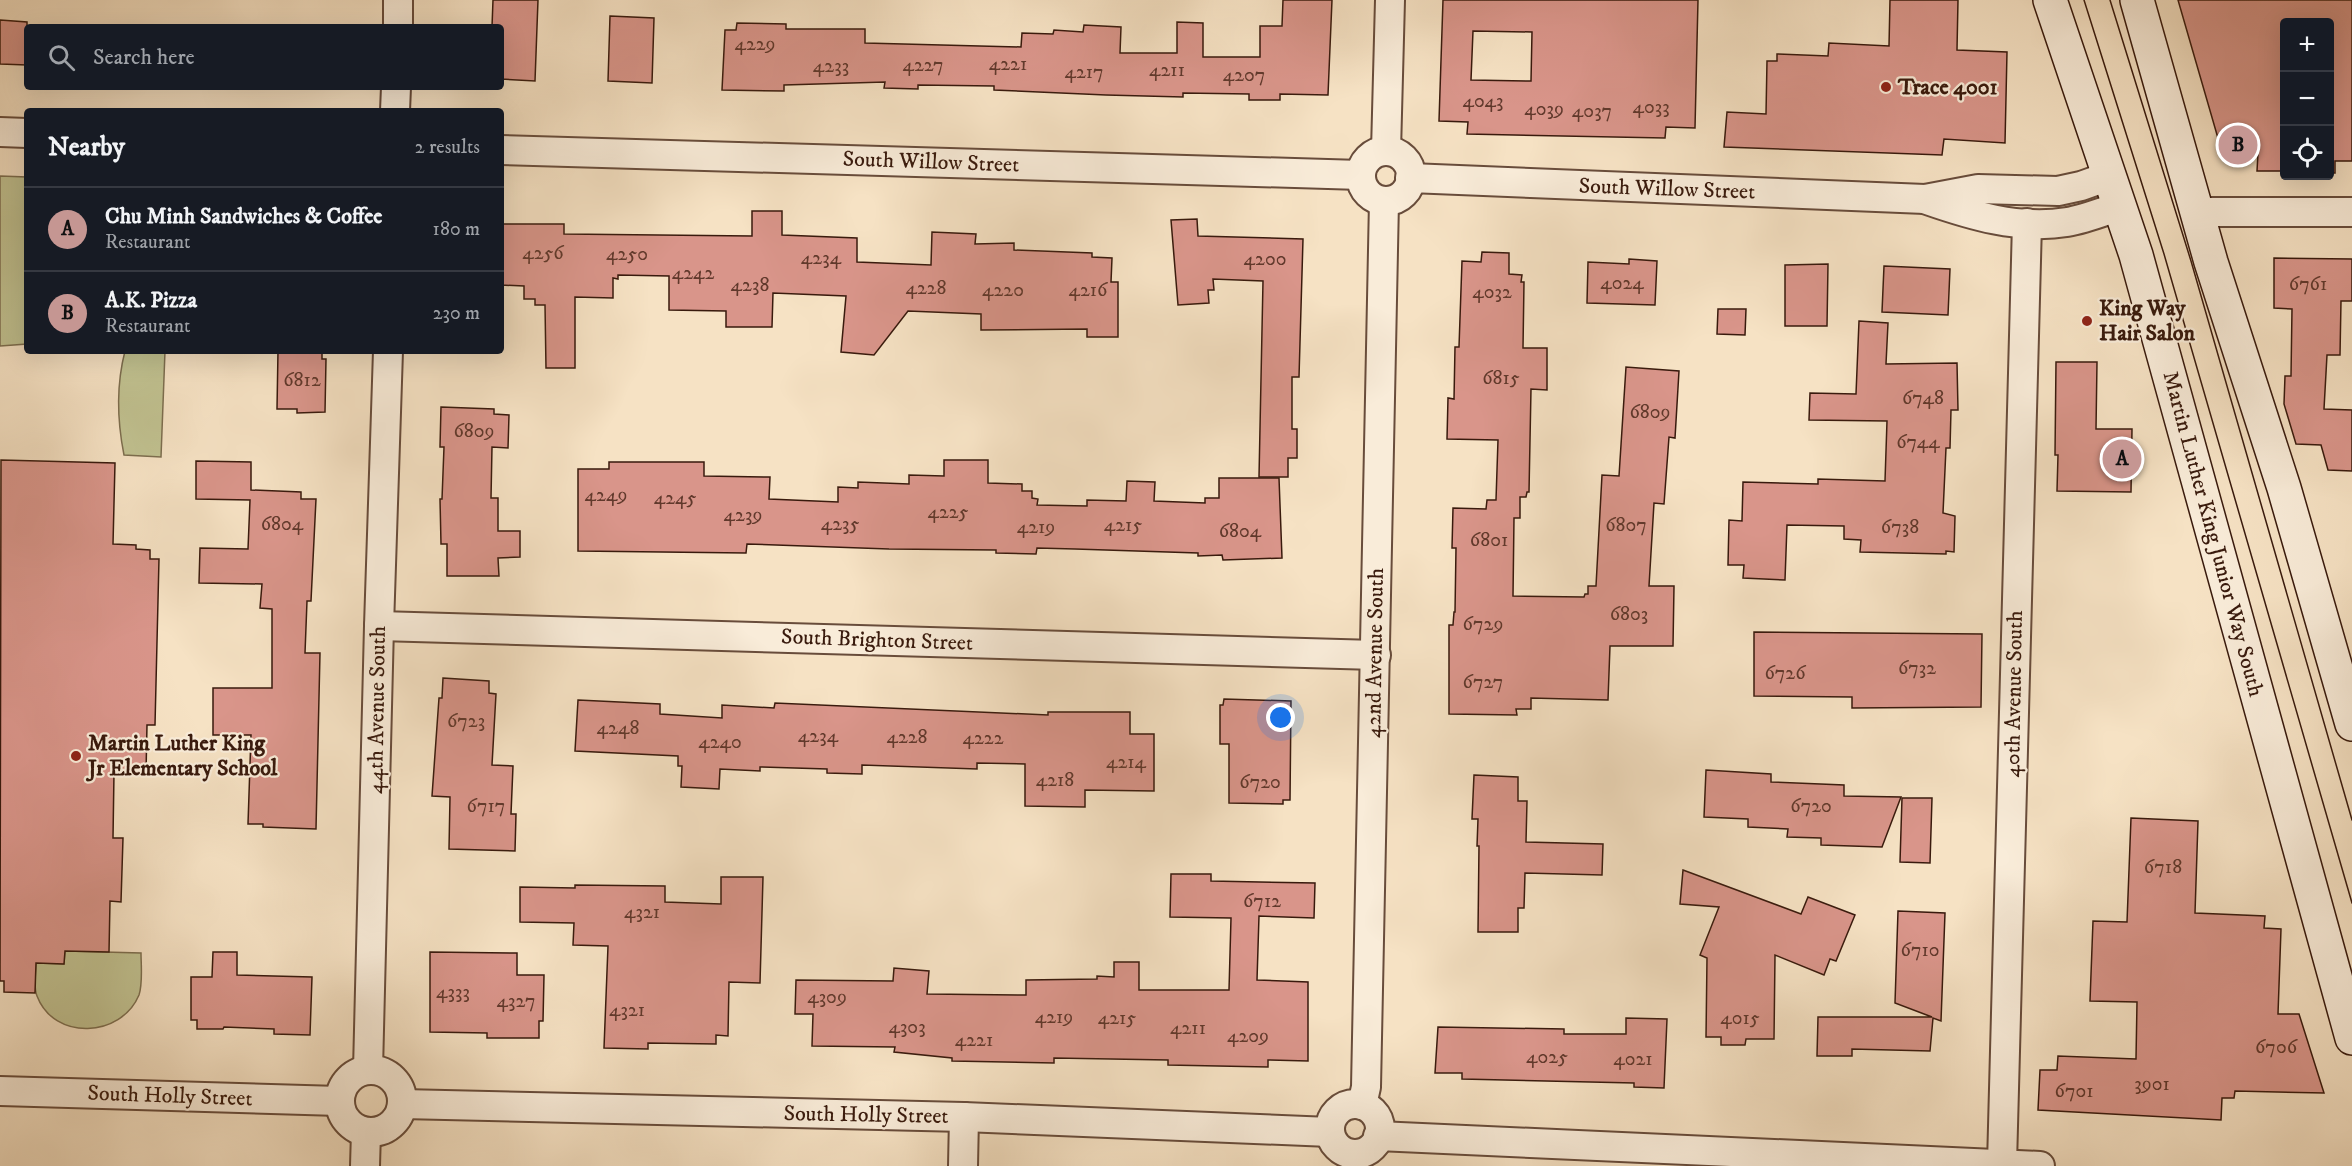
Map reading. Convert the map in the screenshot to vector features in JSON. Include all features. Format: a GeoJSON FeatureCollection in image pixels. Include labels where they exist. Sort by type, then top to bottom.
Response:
{"type":"FeatureCollection","features":[{"type":"Feature","properties":{"kind":"main road","name":"Martin Luther King Junior Way South"},"geometry":{"type":"LineString","coordinates":[[2050,0],[2136,255],[2352,1038]]}},
{"type":"Feature","properties":{"kind":"main road"},"geometry":{"type":"LineString","coordinates":[[2137,0],[2211,262],[2284,488],[2352,724]]}},
{"type":"Feature","properties":{"kind":"street"},"geometry":{"type":"LineString","coordinates":[[398,0],[398,24]]}},
{"type":"Feature","properties":{"kind":"street"},"geometry":{"type":"LineString","coordinates":[[1386,151],[1390,0]]}},
{"type":"Feature","properties":{"kind":"street"},"geometry":{"type":"LineString","coordinates":[[395,108],[396,90]]}},
{"type":"Feature","properties":{"kind":"street"},"geometry":{"type":"LineString","coordinates":[[0,132],[24,133]]}},
{"type":"Feature","properties":{"kind":"street","name":"South Willow Street"},"geometry":{"type":"LineString","coordinates":[[504,150],[1361,175]]}},
{"type":"Feature","properties":{"kind":"street"},"geometry":{"type":"LineString","coordinates":[[1386,151],[1399,155],[1405,160],[1409,167],[1410,178],[1406,191],[1400,197],[1384,201],[1369,195],[1364,188],[1361,175],[1363,164],[1369,157],[1386,151]]}},
{"type":"Feature","properties":{"kind":"street","name":"South Willow Street"},"geometry":{"type":"LineString","coordinates":[[1410,178],[1924,199],[1978,189],[2058,191],[2081,186],[2115,191]]}},
{"type":"Feature","properties":{"kind":"street","name":"South Willow Street"},"geometry":{"type":"LineString","coordinates":[[1924,199],[1971,216],[2028,224],[2065,222],[2115,191]]}},
{"type":"Feature","properties":{"kind":"street","name":"42nd Avenue South"},"geometry":{"type":"LineString","coordinates":[[1362,1105],[1366,1087],[1384,201]]}},
{"type":"Feature","properties":{"kind":"street"},"geometry":{"type":"LineString","coordinates":[[2198,212],[2352,212]]}},
{"type":"Feature","properties":{"kind":"street","name":"40th Avenue South"},"geometry":{"type":"LineString","coordinates":[[2002,1164],[2028,224]]}},
{"type":"Feature","properties":{"kind":"street","name":"44th Avenue South"},"geometry":{"type":"LineString","coordinates":[[368,1070],[388,354]]}},
{"type":"Feature","properties":{"kind":"street","name":"South Brighton Street"},"geometry":{"type":"LineString","coordinates":[[379,626],[1376,655]]}},
{"type":"Feature","properties":{"kind":"street"},"geometry":{"type":"LineString","coordinates":[[368,1070],[388,1074],[400,1090],[402,1104],[397,1119],[381,1132],[366,1132],[350,1126],[343,1118],[339,1101],[343,1086],[350,1077],[368,1070]]}},
{"type":"Feature","properties":{"kind":"street","name":"South Holly Street"},"geometry":{"type":"LineString","coordinates":[[0,1091],[339,1101]]}},
{"type":"Feature","properties":{"kind":"street","name":"South Holly Street"},"geometry":{"type":"LineString","coordinates":[[402,1104],[964,1117],[1340,1150]]}},
{"type":"Feature","properties":{"kind":"street"},"geometry":{"type":"LineString","coordinates":[[1346,1105],[1362,1105],[1373,1112],[1378,1120],[1378,1136],[1372,1147],[1364,1152],[1354,1154],[1340,1150],[1332,1118],[1337,1110],[1346,1105]]}},
{"type":"Feature","properties":{"kind":"street"},"geometry":{"type":"LineString","coordinates":[[963,1166],[964,1117]]}},
{"type":"Feature","properties":{"kind":"street"},"geometry":{"type":"LineString","coordinates":[[365,1166],[366,1132]]}},
{"type":"Feature","properties":{"kind":"street"},"geometry":{"type":"LineString","coordinates":[[1378,1136],[2040,1166]]}},
{"type":"Feature","properties":{"kind":"green space"},"geometry":{"type":"Polygon","coordinates":[[[0,176],[24,177],[24,344],[0,346],[0,176]]]}},
{"type":"Feature","properties":{"kind":"green space"},"geometry":{"type":"Polygon","coordinates":[[[124,354],[165,354],[161,457],[124,455],[120,429],[120,377],[124,354]]]}},
{"type":"Feature","properties":{"kind":"green space"},"geometry":{"type":"Polygon","coordinates":[[[65,951],[141,953],[140,990],[130,1009],[118,1020],[103,1026],[88,1028],[72,1027],[58,1021],[46,1011],[36,992],[36,963],[64,964],[65,951]]]}},
{"type":"Feature","properties":{"kind":"building"},"geometry":{"type":"Polygon","coordinates":[[[493,0],[538,0],[535,81],[504,79],[504,24],[492,24],[493,0]]]}},
{"type":"Feature","properties":{"kind":"building"},"geometry":{"type":"Polygon","coordinates":[[[1283,0],[1332,0],[1328,95],[1280,94],[1280,100],[1249,100],[1249,94],[1183,93],[1183,97],[994,90],[994,86],[918,85],[918,89],[884,88],[885,82],[784,85],[784,91],[722,90],[725,30],[736,30],[737,23],[786,24],[786,29],[865,29],[865,43],[1021,47],[1022,33],[1053,34],[1054,30],[1083,32],[1084,25],[1121,27],[1120,53],[1177,53],[1177,22],[1203,23],[1203,57],[1260,57],[1260,26],[1282,26],[1283,0]]]}},
{"type":"Feature","properties":{"kind":"building"},"geometry":{"type":"Polygon","coordinates":[[[1443,0],[1698,0],[1695,128],[1666,127],[1665,138],[1467,134],[1468,122],[1439,121],[1443,0]],[[1473,31],[1471,80],[1531,81],[1532,32],[1473,31]]]}},
{"type":"Feature","properties":{"kind":"building","name":"Trace 4001"},"geometry":{"type":"Polygon","coordinates":[[[1890,0],[1958,0],[1957,50],[2007,52],[2005,143],[1944,139],[1942,155],[1724,147],[1727,112],[1766,114],[1767,61],[1777,61],[1777,54],[1828,56],[1829,43],[1889,46],[1890,0]]]}},
{"type":"Feature","properties":{"kind":"building"},"geometry":{"type":"Polygon","coordinates":[[[2178,0],[2352,0],[2352,161],[2335,161],[2334,173],[2334,18],[2280,18],[2280,171],[2257,171],[2258,153],[2222,152],[2178,0]]]}},
{"type":"Feature","properties":{"kind":"building"},"geometry":{"type":"Polygon","coordinates":[[[610,16],[654,18],[652,83],[608,81],[610,16]]]}},
{"type":"Feature","properties":{"kind":"building"},"geometry":{"type":"Polygon","coordinates":[[[0,20],[27,22],[24,24],[24,65],[0,64],[0,20]]]}},
{"type":"Feature","properties":{"kind":"building"},"geometry":{"type":"Polygon","coordinates":[[[752,211],[782,211],[782,235],[857,238],[857,262],[931,265],[932,232],[976,234],[975,244],[1014,243],[1014,250],[1092,253],[1092,257],[1112,258],[1111,282],[1118,282],[1118,337],[1087,337],[1087,329],[981,330],[981,314],[908,311],[874,355],[841,352],[846,296],[773,293],[772,327],[726,327],[726,311],[669,310],[669,276],[618,275],[618,279],[613,278],[613,298],[575,297],[575,368],[546,368],[545,305],[535,305],[535,299],[524,299],[524,286],[504,285],[504,224],[564,224],[564,234],[752,236],[752,211]]]}},
{"type":"Feature","properties":{"kind":"building"},"geometry":{"type":"Polygon","coordinates":[[[1197,219],[1198,236],[1303,239],[1299,377],[1292,377],[1292,429],[1297,429],[1297,458],[1288,458],[1288,477],[1259,477],[1263,281],[1213,279],[1214,290],[1208,290],[1209,303],[1178,305],[1171,220],[1197,219]]]}},
{"type":"Feature","properties":{"kind":"building"},"geometry":{"type":"Polygon","coordinates":[[[1482,252],[1509,253],[1509,274],[1522,275],[1521,282],[1524,282],[1523,348],[1547,348],[1547,390],[1531,389],[1529,492],[1526,497],[1520,497],[1520,518],[1514,518],[1513,596],[1584,597],[1588,594],[1588,586],[1596,586],[1602,475],[1619,476],[1626,367],[1679,371],[1675,438],[1669,437],[1664,504],[1654,503],[1649,586],[1674,586],[1673,646],[1610,646],[1608,700],[1531,698],[1531,709],[1516,709],[1517,715],[1449,714],[1449,625],[1453,625],[1455,612],[1456,548],[1452,548],[1453,508],[1486,509],[1487,500],[1496,500],[1498,440],[1447,439],[1448,398],[1454,399],[1455,347],[1459,347],[1462,261],[1481,262],[1482,252]]]}},
{"type":"Feature","properties":{"kind":"building"},"geometry":{"type":"Polygon","coordinates":[[[2274,258],[2352,259],[2352,301],[2341,301],[2340,355],[2327,355],[2324,409],[2352,410],[2352,471],[2328,470],[2321,445],[2296,444],[2284,404],[2285,376],[2291,376],[2292,309],[2274,308],[2274,258]]]}},
{"type":"Feature","properties":{"kind":"building"},"geometry":{"type":"Polygon","coordinates":[[[1629,259],[1657,261],[1655,305],[1587,303],[1588,262],[1629,264],[1629,259]]]}},
{"type":"Feature","properties":{"kind":"building"},"geometry":{"type":"Polygon","coordinates":[[[1828,264],[1827,326],[1785,326],[1785,265],[1828,264]]]}},
{"type":"Feature","properties":{"kind":"building"},"geometry":{"type":"Polygon","coordinates":[[[1884,266],[1950,269],[1948,315],[1882,312],[1884,266]]]}},
{"type":"Feature","properties":{"kind":"building"},"geometry":{"type":"Polygon","coordinates":[[[1718,309],[1746,309],[1745,335],[1717,334],[1718,309]]]}},
{"type":"Feature","properties":{"kind":"building"},"geometry":{"type":"Polygon","coordinates":[[[1859,321],[1888,323],[1886,364],[1957,363],[1958,410],[1951,410],[1950,448],[1946,448],[1943,513],[1955,516],[1954,552],[1946,551],[1946,554],[1860,552],[1861,540],[1844,539],[1844,526],[1787,525],[1785,580],[1743,578],[1744,565],[1728,565],[1729,520],[1742,521],[1743,482],[1818,484],[1818,479],[1885,481],[1887,421],[1809,420],[1810,393],[1856,394],[1859,321]]]}},
{"type":"Feature","properties":{"kind":"building"},"geometry":{"type":"Polygon","coordinates":[[[278,354],[322,354],[322,359],[326,359],[325,412],[297,413],[297,409],[277,409],[278,354]]]}},
{"type":"Feature","properties":{"kind":"building"},"geometry":{"type":"Polygon","coordinates":[[[2056,362],[2097,362],[2096,429],[2132,429],[2131,492],[2057,491],[2056,362]]]}},
{"type":"Feature","properties":{"kind":"building"},"geometry":{"type":"Polygon","coordinates":[[[441,407],[494,409],[494,414],[509,415],[508,448],[492,447],[491,498],[498,498],[498,531],[520,531],[520,557],[498,558],[499,576],[447,576],[447,544],[441,544],[440,499],[442,499],[444,447],[440,447],[441,407]]]}},
{"type":"Feature","properties":{"kind":"building"},"geometry":{"type":"Polygon","coordinates":[[[1,460],[115,463],[113,544],[136,545],[136,549],[150,550],[150,559],[159,559],[155,725],[147,725],[146,773],[114,773],[113,838],[123,838],[121,902],[110,901],[109,952],[65,951],[64,964],[36,963],[35,993],[4,992],[4,981],[0,981],[1,460]]]}},
{"type":"Feature","properties":{"kind":"building"},"geometry":{"type":"Polygon","coordinates":[[[944,460],[988,460],[988,483],[1022,484],[1022,491],[1032,491],[1032,498],[1038,499],[1037,505],[1087,506],[1087,500],[1126,501],[1127,481],[1155,482],[1154,501],[1205,503],[1205,498],[1219,498],[1219,478],[1279,478],[1282,558],[1223,560],[1222,555],[1198,556],[1198,553],[1037,548],[1036,554],[996,553],[996,550],[747,544],[746,553],[578,551],[578,469],[609,469],[609,462],[704,462],[704,476],[770,477],[769,499],[838,502],[838,487],[858,488],[858,482],[909,484],[909,475],[944,476],[944,460]]]}},
{"type":"Feature","properties":{"kind":"building"},"geometry":{"type":"Polygon","coordinates":[[[196,461],[251,462],[251,490],[301,492],[301,499],[316,499],[311,601],[307,601],[305,653],[320,653],[316,829],[263,827],[263,824],[248,824],[251,735],[213,735],[213,688],[272,688],[272,609],[260,608],[262,584],[199,583],[200,548],[248,549],[250,500],[196,499],[196,461]]]}},
{"type":"Feature","properties":{"kind":"building"},"geometry":{"type":"Polygon","coordinates":[[[1754,632],[1982,634],[1981,707],[1852,708],[1852,697],[1754,696],[1754,632]]]}},
{"type":"Feature","properties":{"kind":"building"},"geometry":{"type":"Polygon","coordinates":[[[443,678],[489,681],[489,693],[496,694],[492,765],[513,766],[511,814],[516,814],[515,851],[449,849],[450,797],[432,796],[439,698],[442,698],[443,678]]]}},
{"type":"Feature","properties":{"kind":"building"},"geometry":{"type":"Polygon","coordinates":[[[1224,699],[1291,701],[1290,800],[1283,800],[1283,804],[1229,803],[1229,744],[1220,744],[1220,705],[1223,705],[1224,699]]]}},
{"type":"Feature","properties":{"kind":"building"},"geometry":{"type":"Polygon","coordinates":[[[578,700],[660,704],[660,714],[722,718],[722,705],[774,708],[775,703],[1048,715],[1048,712],[1130,712],[1130,734],[1154,734],[1154,791],[1085,790],[1085,807],[1025,806],[1025,764],[977,763],[977,769],[862,765],[862,774],[827,773],[827,769],[760,767],[760,771],[720,769],[719,789],[681,787],[682,766],[678,766],[678,756],[575,751],[578,700]]]}},
{"type":"Feature","properties":{"kind":"building"},"geometry":{"type":"Polygon","coordinates":[[[1706,770],[1771,774],[1771,782],[1844,785],[1844,796],[1901,797],[1882,847],[1821,845],[1821,838],[1787,837],[1788,829],[1748,827],[1748,819],[1704,817],[1706,770]]]}},
{"type":"Feature","properties":{"kind":"building"},"geometry":{"type":"Polygon","coordinates":[[[1474,775],[1518,777],[1518,801],[1527,801],[1526,842],[1603,844],[1602,875],[1525,873],[1524,908],[1518,908],[1518,932],[1478,932],[1479,846],[1477,846],[1478,819],[1472,819],[1474,775]]]}},
{"type":"Feature","properties":{"kind":"building"},"geometry":{"type":"Polygon","coordinates":[[[1902,798],[1932,798],[1930,863],[1900,862],[1902,798]]]}},
{"type":"Feature","properties":{"kind":"building"},"geometry":{"type":"Polygon","coordinates":[[[2131,818],[2198,821],[2195,913],[2265,916],[2264,928],[2281,929],[2278,1014],[2299,1014],[2324,1093],[2235,1091],[2234,1098],[2222,1098],[2221,1120],[2038,1110],[2040,1070],[2057,1070],[2058,1056],[2136,1059],[2137,1002],[2090,1001],[2093,921],[2127,922],[2131,818]]]}},
{"type":"Feature","properties":{"kind":"building"},"geometry":{"type":"Polygon","coordinates":[[[1683,870],[1801,914],[1808,897],[1855,915],[1836,961],[1830,959],[1824,975],[1775,955],[1774,1039],[1746,1039],[1745,1045],[1721,1045],[1721,1037],[1706,1037],[1707,958],[1700,955],[1719,907],[1680,904],[1683,870]]]}},
{"type":"Feature","properties":{"kind":"building"},"geometry":{"type":"Polygon","coordinates":[[[1171,874],[1211,874],[1211,881],[1315,883],[1314,918],[1259,916],[1257,980],[1308,982],[1308,1061],[1268,1060],[1268,1067],[1168,1065],[1168,1060],[1054,1058],[1054,1063],[952,1061],[952,1058],[894,1052],[895,1047],[812,1046],[813,1014],[795,1014],[796,980],[893,981],[894,968],[929,971],[927,994],[1026,995],[1026,980],[1114,977],[1114,962],[1139,962],[1139,990],[1229,990],[1231,918],[1170,917],[1171,874]]]}},
{"type":"Feature","properties":{"kind":"building"},"geometry":{"type":"Polygon","coordinates":[[[721,877],[763,877],[760,983],[729,982],[728,1036],[716,1035],[716,1044],[648,1043],[648,1049],[604,1048],[608,946],[573,945],[574,923],[520,922],[520,887],[665,886],[665,902],[721,904],[721,877]]]}},
{"type":"Feature","properties":{"kind":"building"},"geometry":{"type":"Polygon","coordinates":[[[1898,911],[1945,913],[1941,1021],[1933,1018],[1930,1051],[1852,1049],[1852,1056],[1817,1056],[1818,1017],[1932,1017],[1895,1003],[1898,911]]]}},
{"type":"Feature","properties":{"kind":"building"},"geometry":{"type":"Polygon","coordinates":[[[213,952],[237,952],[237,975],[312,977],[310,1035],[274,1034],[274,1029],[224,1027],[223,1029],[197,1029],[197,1020],[191,1020],[191,977],[212,977],[213,952]]]}},
{"type":"Feature","properties":{"kind":"building"},"geometry":{"type":"Polygon","coordinates":[[[430,952],[517,953],[517,975],[544,975],[543,1021],[539,1021],[539,1038],[487,1038],[487,1033],[430,1032],[430,952]]]}},
{"type":"Feature","properties":{"kind":"building"},"geometry":{"type":"Polygon","coordinates":[[[1626,1018],[1667,1019],[1664,1088],[1634,1087],[1634,1083],[1462,1079],[1462,1073],[1435,1073],[1438,1027],[1564,1029],[1564,1034],[1626,1034],[1626,1018]]]}},
{"type":"Feature","properties":{"kind":"tram line"},"geometry":{"type":"LineString","coordinates":[[2084,0],[2164,254],[2352,903]]}},
{"type":"Feature","properties":{"kind":"tram line"},"geometry":{"type":"LineString","coordinates":[[2110,0],[2191,261],[2352,820]]}},
{"type":"Feature","properties":{"kind":"place","name":"Trace 4001"},"geometry":{"type":"Point","coordinates":[1886,87]}},
{"type":"Feature","properties":{"kind":"place","name":"A.K. Pizza"},"geometry":{"type":"Point","coordinates":[2238,145]}},
{"type":"Feature","properties":{"kind":"place","name":"King Way Hair Salon"},"geometry":{"type":"Point","coordinates":[2087,321]}},
{"type":"Feature","properties":{"kind":"place","name":"Chu Minh Sandwiches & Coffee"},"geometry":{"type":"Point","coordinates":[2122,459]}},
{"type":"Feature","properties":{"kind":"place","name":"Martin Luther King Jr Elementary School"},"geometry":{"type":"Point","coordinates":[76,756]}}]}
